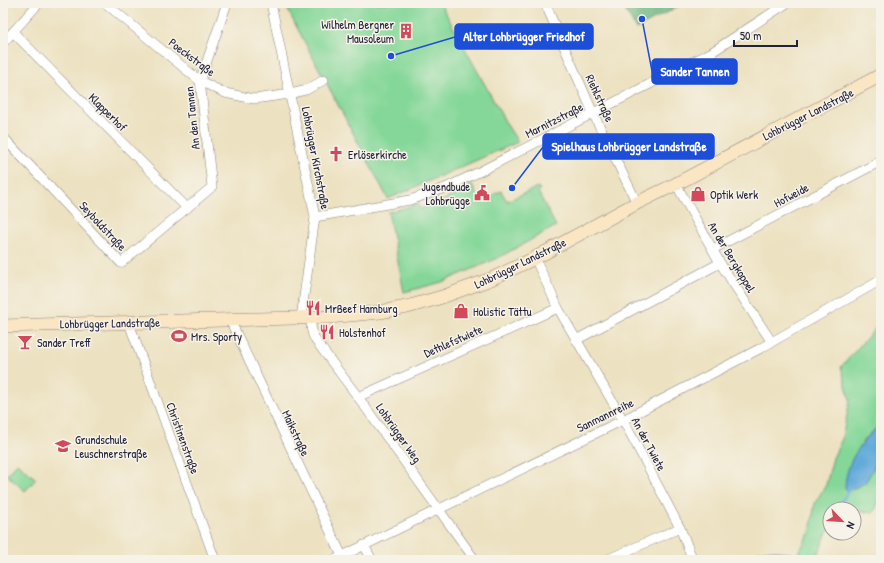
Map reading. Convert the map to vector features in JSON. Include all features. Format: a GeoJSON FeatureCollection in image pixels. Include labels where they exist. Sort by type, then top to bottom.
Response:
{"type":"FeatureCollection","features":[{"type":"Feature","properties":{"kind":"street"},"geometry":{"type":"LineString","coordinates":[[3,43],[39,3]]}},
{"type":"Feature","properties":{"kind":"street","name":"Poeckstraße"},"geometry":{"type":"LineString","coordinates":[[105,3],[200,81],[225,93],[254,99],[290,94],[306,90],[324,80]]}},
{"type":"Feature","properties":{"kind":"street","name":"An den Tannen"},"geometry":{"type":"LineString","coordinates":[[212,187],[200,81],[227,3]]}},
{"type":"Feature","properties":{"kind":"street","name":"Lohbrügger Kirchstraße"},"geometry":{"type":"LineString","coordinates":[[271,3],[315,216],[306,318]]}},
{"type":"Feature","properties":{"kind":"street","name":"Riehlstraße"},"geometry":{"type":"LineString","coordinates":[[545,3],[593,113],[636,203]]}},
{"type":"Feature","properties":{"kind":"street","name":"Marnitzstraße"},"geometry":{"type":"LineString","coordinates":[[315,216],[410,200],[445,188],[712,52],[787,3]]}},
{"type":"Feature","properties":{"kind":"street","name":"Klapperhof"},"geometry":{"type":"LineString","coordinates":[[13,32],[187,208]]}},
{"type":"Feature","properties":{"kind":"street","name":"Lohbrügger Landstraße"},"geometry":{"type":"LineString","coordinates":[[3,326],[306,318],[380,312],[424,302],[491,279],[535,258],[636,203],[676,184],[881,75]]}},
{"type":"Feature","properties":{"kind":"street","name":"Seyboldstraße"},"geometry":{"type":"LineString","coordinates":[[3,137],[121,263],[212,187]]}},
{"type":"Feature","properties":{"kind":"street","name":"Hofweide"},"geometry":{"type":"LineString","coordinates":[[713,249],[881,161]]}},
{"type":"Feature","properties":{"kind":"street","name":"An der Bergkoppel"},"geometry":{"type":"LineString","coordinates":[[676,184],[720,263],[771,341]]}},
{"type":"Feature","properties":{"kind":"street","name":"An der Twiete"},"geometry":{"type":"LineString","coordinates":[[535,258],[558,308],[623,420],[680,528],[693,560]]}},
{"type":"Feature","properties":{"kind":"street"},"geometry":{"type":"LineString","coordinates":[[576,340],[720,263]]}},
{"type":"Feature","properties":{"kind":"street","name":"Sanmannreihe"},"geometry":{"type":"LineString","coordinates":[[338,558],[623,420],[808,322],[881,280]]}},
{"type":"Feature","properties":{"kind":"street","name":"Dethlefstwiete"},"geometry":{"type":"LineString","coordinates":[[358,397],[558,308]]}},
{"type":"Feature","properties":{"kind":"street","name":"Lohbrügger Weg"},"geometry":{"type":"LineString","coordinates":[[306,318],[312,335],[475,560]]}},
{"type":"Feature","properties":{"kind":"street","name":"Maikstraße"},"geometry":{"type":"LineString","coordinates":[[230,320],[338,558]]}},
{"type":"Feature","properties":{"kind":"street","name":"Christinenstraße"},"geometry":{"type":"LineString","coordinates":[[129,323],[215,560]]}},
{"type":"Feature","properties":{"kind":"street"},"geometry":{"type":"LineString","coordinates":[[606,560],[680,528]]}},
{"type":"Feature","properties":{"kind":"street"},"geometry":{"type":"LineString","coordinates":[[364,546],[372,560]]}},
{"type":"Feature","properties":{"kind":"street"},"geometry":{"type":"LineString","coordinates":[[760,560],[790,560]]}},
{"type":"Feature","properties":{"kind":"green space"},"geometry":{"type":"Polygon","coordinates":[[[284,3],[440,3],[507,125],[518,142],[388,199],[284,3]]]}},
{"type":"Feature","properties":{"kind":"green space"},"geometry":{"type":"Polygon","coordinates":[[[640,3],[685,3],[636,29],[625,10],[640,3]]]}},
{"type":"Feature","properties":{"kind":"green space"},"geometry":{"type":"Polygon","coordinates":[[[472,184],[479,201],[501,191],[507,201],[538,187],[540,190],[538,192],[556,226],[496,259],[442,282],[404,292],[388,212],[418,204],[420,209],[444,200],[472,184]]]}},
{"type":"Feature","properties":{"kind":"green space"},"geometry":{"type":"Polygon","coordinates":[[[881,322],[881,423],[862,442],[874,468],[881,456],[881,498],[873,513],[862,511],[862,501],[822,501],[822,541],[823,541],[817,558],[798,554],[810,532],[815,503],[826,485],[833,458],[842,439],[850,400],[841,367],[881,322]]]}},
{"type":"Feature","properties":{"kind":"green space"},"geometry":{"type":"Polygon","coordinates":[[[17,463],[36,479],[25,491],[7,475],[17,463]]]}},
{"type":"Feature","properties":{"kind":"water"},"geometry":{"type":"Polygon","coordinates":[[[881,423],[881,456],[865,483],[848,491],[845,488],[848,468],[856,452],[881,423]]]}},
{"type":"Feature","properties":{"kind":"waterway"},"geometry":{"type":"LineString","coordinates":[[842,501],[848,491]]}},
{"type":"Feature","properties":{"kind":"place","name":"Sander Tannen"},"geometry":{"type":"Point","coordinates":[642,19]}},
{"type":"Feature","properties":{"kind":"place","name":"Wilhelm Bergner Mausoleum"},"geometry":{"type":"Point","coordinates":[406,31]}},
{"type":"Feature","properties":{"kind":"place","name":"Alter Lohbrügger Friedhof"},"geometry":{"type":"Point","coordinates":[391,56]}},
{"type":"Feature","properties":{"kind":"place","name":"Erlöserkirche"},"geometry":{"type":"Point","coordinates":[336,154]}},
{"type":"Feature","properties":{"kind":"place","name":"Spielhaus Lohbrügger Landstraße"},"geometry":{"type":"Point","coordinates":[512,188]}},
{"type":"Feature","properties":{"kind":"place","name":"Jugendbude Lohbrügge"},"geometry":{"type":"Point","coordinates":[482,193]}},
{"type":"Feature","properties":{"kind":"place","name":"Optik Werk"},"geometry":{"type":"Point","coordinates":[698,194]}},
{"type":"Feature","properties":{"kind":"place","name":"MrBeef Hamburg"},"geometry":{"type":"Point","coordinates":[313,308]}},
{"type":"Feature","properties":{"kind":"place","name":"Holistic Tättu"},"geometry":{"type":"Point","coordinates":[461,311]}},
{"type":"Feature","properties":{"kind":"place","name":"Holstenhof"},"geometry":{"type":"Point","coordinates":[327,332]}},
{"type":"Feature","properties":{"kind":"place","name":"Mrs. Sporty"},"geometry":{"type":"Point","coordinates":[179,336]}},
{"type":"Feature","properties":{"kind":"place","name":"Sander Treff"},"geometry":{"type":"Point","coordinates":[25,342]}},
{"type":"Feature","properties":{"kind":"place","name":"Grundschule Leuschnerstraße"},"geometry":{"type":"Point","coordinates":[63,446]}}]}
